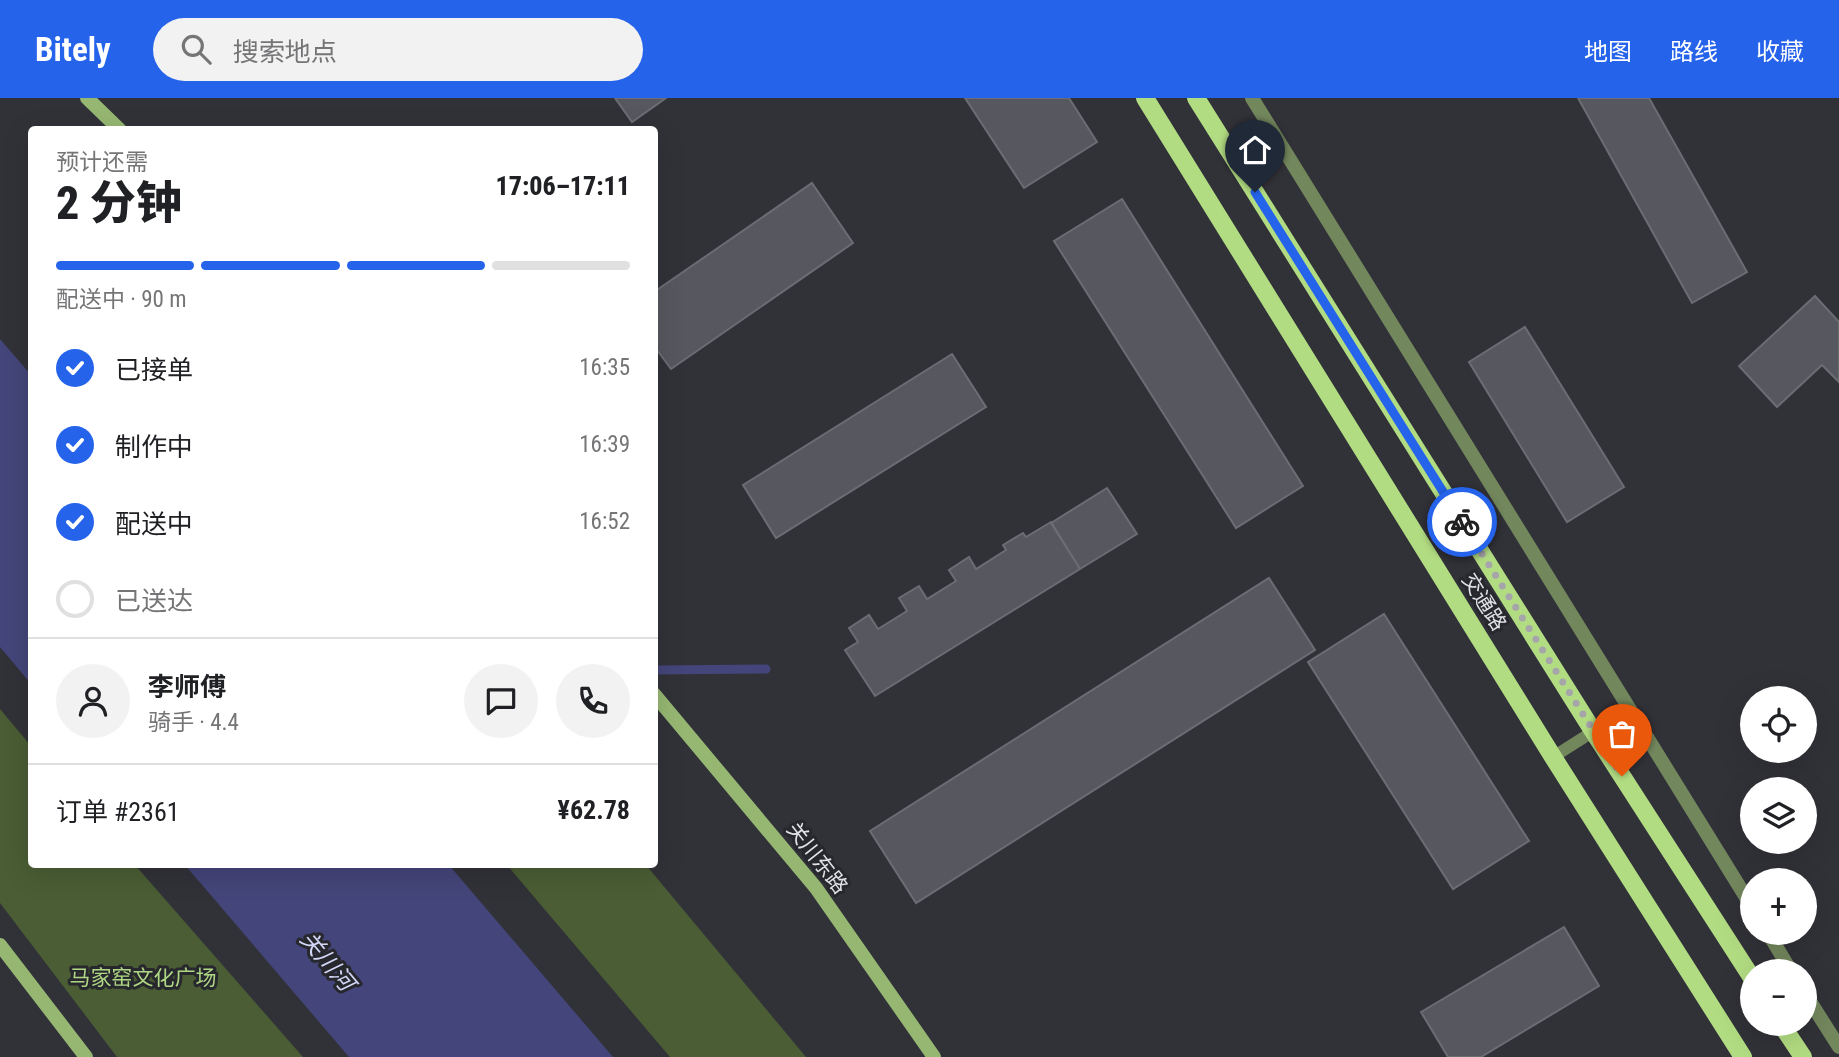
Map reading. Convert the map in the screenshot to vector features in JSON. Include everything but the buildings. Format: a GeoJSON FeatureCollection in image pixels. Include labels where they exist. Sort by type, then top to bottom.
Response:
{"type":"FeatureCollection","features":[{"type":"Feature","properties":{"kind":"main road","name":"交通路"},"geometry":{"type":"LineString","coordinates":[[1145,98],[1553,757],[1743,1057]]}},
{"type":"Feature","properties":{"kind":"main road","name":"交通路"},"geometry":{"type":"LineString","coordinates":[[1196,98],[1593,731],[1740,959]]}},
{"type":"Feature","properties":{"kind":"main road"},"geometry":{"type":"LineString","coordinates":[[1789,1036],[1802,1057]]}},
{"type":"Feature","properties":{"kind":"street"},"geometry":{"type":"LineString","coordinates":[[87,98],[116,126]]}},
{"type":"Feature","properties":{"kind":"street"},"geometry":{"type":"LineString","coordinates":[[1252,98],[1740,887]]}},
{"type":"Feature","properties":{"kind":"street","name":"关川东路"},"geometry":{"type":"LineString","coordinates":[[658,699],[816,888],[934,1057]]}},
{"type":"Feature","properties":{"kind":"street"},"geometry":{"type":"LineString","coordinates":[[0,945],[86,1057]]}},
{"type":"Feature","properties":{"kind":"street"},"geometry":{"type":"LineString","coordinates":[[1817,1012],[1839,1047]]}},
{"type":"Feature","properties":{"kind":"lane"},"geometry":{"type":"LineString","coordinates":[[1553,757],[1630,708]]}},
{"type":"Feature","properties":{"kind":"green space","name":"马家窑文化广场"},"geometry":{"type":"Polygon","coordinates":[[[0,709],[28,742],[28,868],[138,868],[303,1057],[117,1057],[0,903],[0,709]]]}},
{"type":"Feature","properties":{"kind":"green space"},"geometry":{"type":"Polygon","coordinates":[[[510,868],[648,868],[806,1057],[670,1057],[510,868]]]}},
{"type":"Feature","properties":{"kind":"water"},"geometry":{"type":"Polygon","coordinates":[[[0,339],[28,372],[28,680],[0,647],[0,339]]]}},
{"type":"Feature","properties":{"kind":"water","name":"关川河"},"geometry":{"type":"Polygon","coordinates":[[[188,868],[452,868],[613,1057],[349,1057],[188,868]]]}},
{"type":"Feature","properties":{"kind":"waterway"},"geometry":{"type":"LineString","coordinates":[[658,670],[766,669]]}},
{"type":"Feature","properties":{"kind":"way so far"},"geometry":{"type":"LineString","coordinates":[[1462,522],[1622,776]]}},
{"type":"Feature","properties":{"kind":"route"},"geometry":{"type":"LineString","coordinates":[[1255,192],[1462,522]]}}]}
